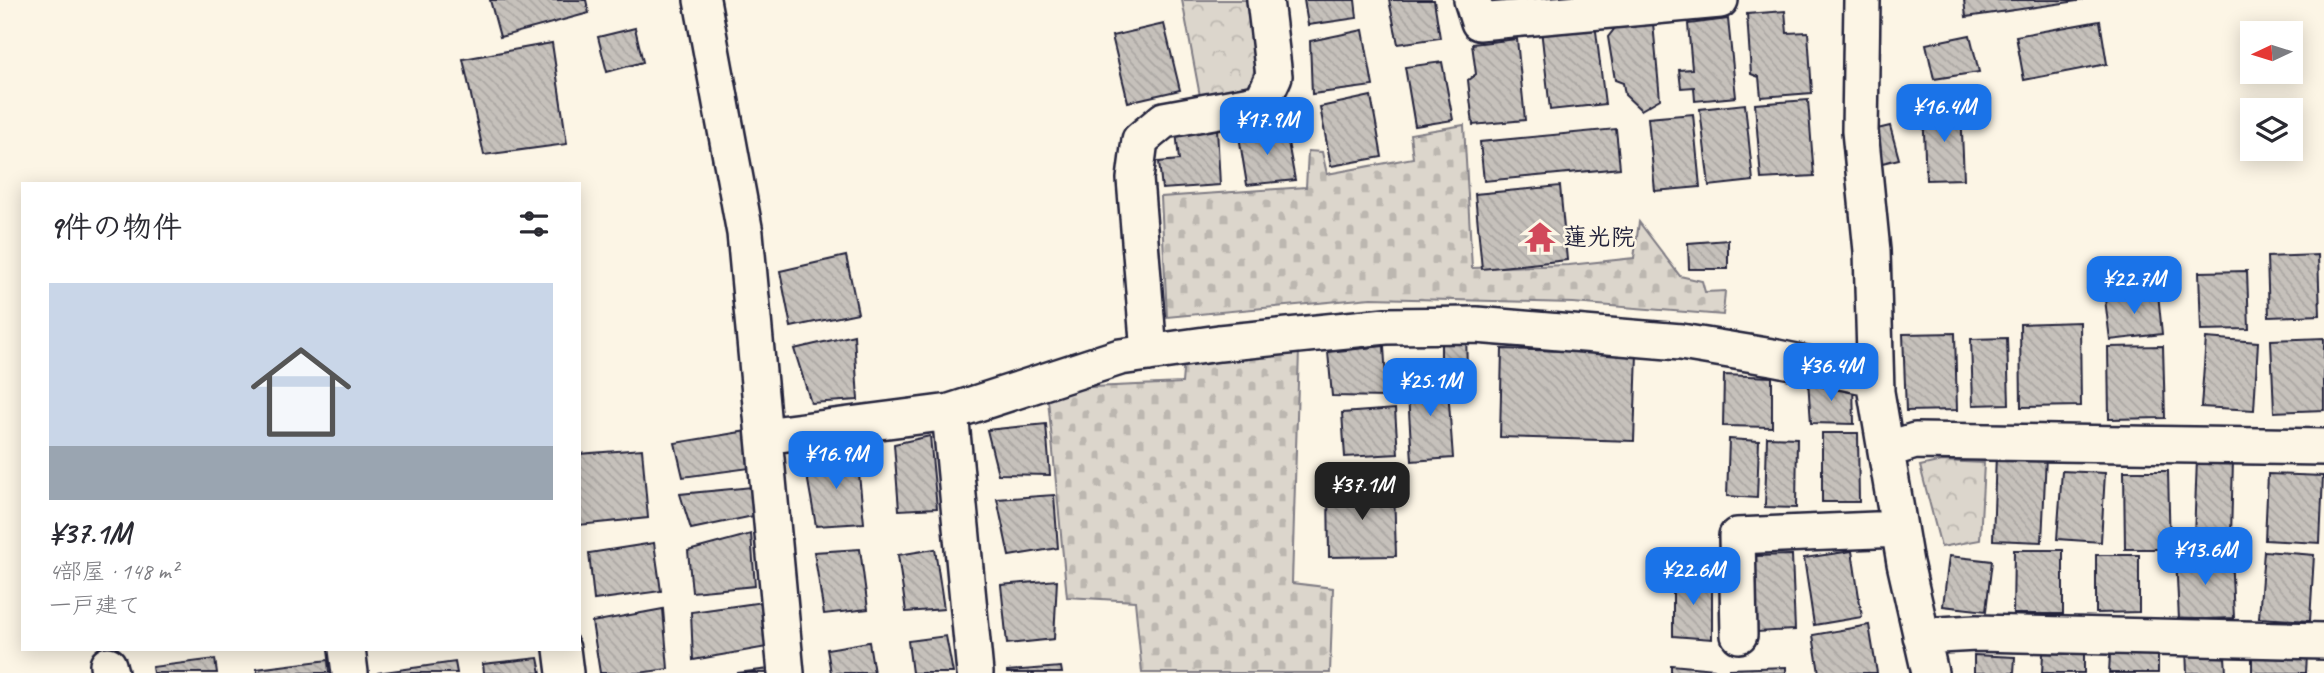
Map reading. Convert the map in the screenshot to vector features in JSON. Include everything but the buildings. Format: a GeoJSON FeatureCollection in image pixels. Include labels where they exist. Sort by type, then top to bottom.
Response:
{"type":"FeatureCollection","features":[{"type":"Feature","properties":{"kind":"street"},"geometry":{"type":"LineString","coordinates":[[702,0],[745,233],[786,673]]}},
{"type":"Feature","properties":{"kind":"street"},"geometry":{"type":"LineString","coordinates":[[1149,353],[1135,179],[1140,140],[1164,120],[1262,102],[1274,76],[1265,0]]}},
{"type":"Feature","properties":{"kind":"street"},"geometry":{"type":"LineString","coordinates":[[1472,0],[1479,22],[1720,0]]}},
{"type":"Feature","properties":{"kind":"street"},"geometry":{"type":"LineString","coordinates":[[1862,0],[1860,131],[1872,251],[1875,378],[1899,529],[1930,673]]}},
{"type":"Feature","properties":{"kind":"street"},"geometry":{"type":"LineString","coordinates":[[764,436],[950,412],[1120,357],[1219,343],[1385,326],[1476,325],[1681,342],[1875,378]]}},
{"type":"Feature","properties":{"kind":"street"},"geometry":{"type":"LineString","coordinates":[[950,412],[975,673]]}},
{"type":"Feature","properties":{"kind":"street"},"geometry":{"type":"LineString","coordinates":[[1886,450],[1915,441],[2324,447]]}},
{"type":"Feature","properties":{"kind":"street"},"geometry":{"type":"LineString","coordinates":[[1738,635],[1737,536],[1899,529]]}},
{"type":"Feature","properties":{"kind":"street"},"geometry":{"type":"LineString","coordinates":[[1922,636],[1976,633],[2324,641]]}},
{"type":"Feature","properties":{"kind":"street"},"geometry":{"type":"LineString","coordinates":[[347,651],[349,673]]}},
{"type":"Feature","properties":{"kind":"street"},"geometry":{"type":"LineString","coordinates":[[562,651],[565,673]]}},
{"type":"Feature","properties":{"kind":"green space"},"geometry":{"type":"Polygon","coordinates":[[[1182,0],[1247,0],[1258,61],[1249,85],[1200,96],[1182,0]]]}},
{"type":"Feature","properties":{"kind":"green space"},"geometry":{"type":"Polygon","coordinates":[[[1464,125],[1472,268],[1569,265],[1634,258],[1639,222],[1680,276],[1702,281],[1705,292],[1725,291],[1723,315],[1573,303],[1371,298],[1167,317],[1161,197],[1306,187],[1308,151],[1322,152],[1327,174],[1413,158],[1410,134],[1464,125]]]}},
{"type":"Feature","properties":{"kind":"green space"},"geometry":{"type":"Polygon","coordinates":[[[1299,350],[1292,583],[1333,588],[1330,673],[1142,673],[1135,601],[1067,597],[1047,389],[1182,383],[1184,359],[1299,350]]]}},
{"type":"Feature","properties":{"kind":"green space"},"geometry":{"type":"Polygon","coordinates":[[[1942,461],[1984,463],[1980,540],[1941,547],[1920,466],[1942,461]]]}},
{"type":"Feature","properties":{"kind":"place","name":"蓮光院"},"geometry":{"type":"Point","coordinates":[1540,237]}}]}
